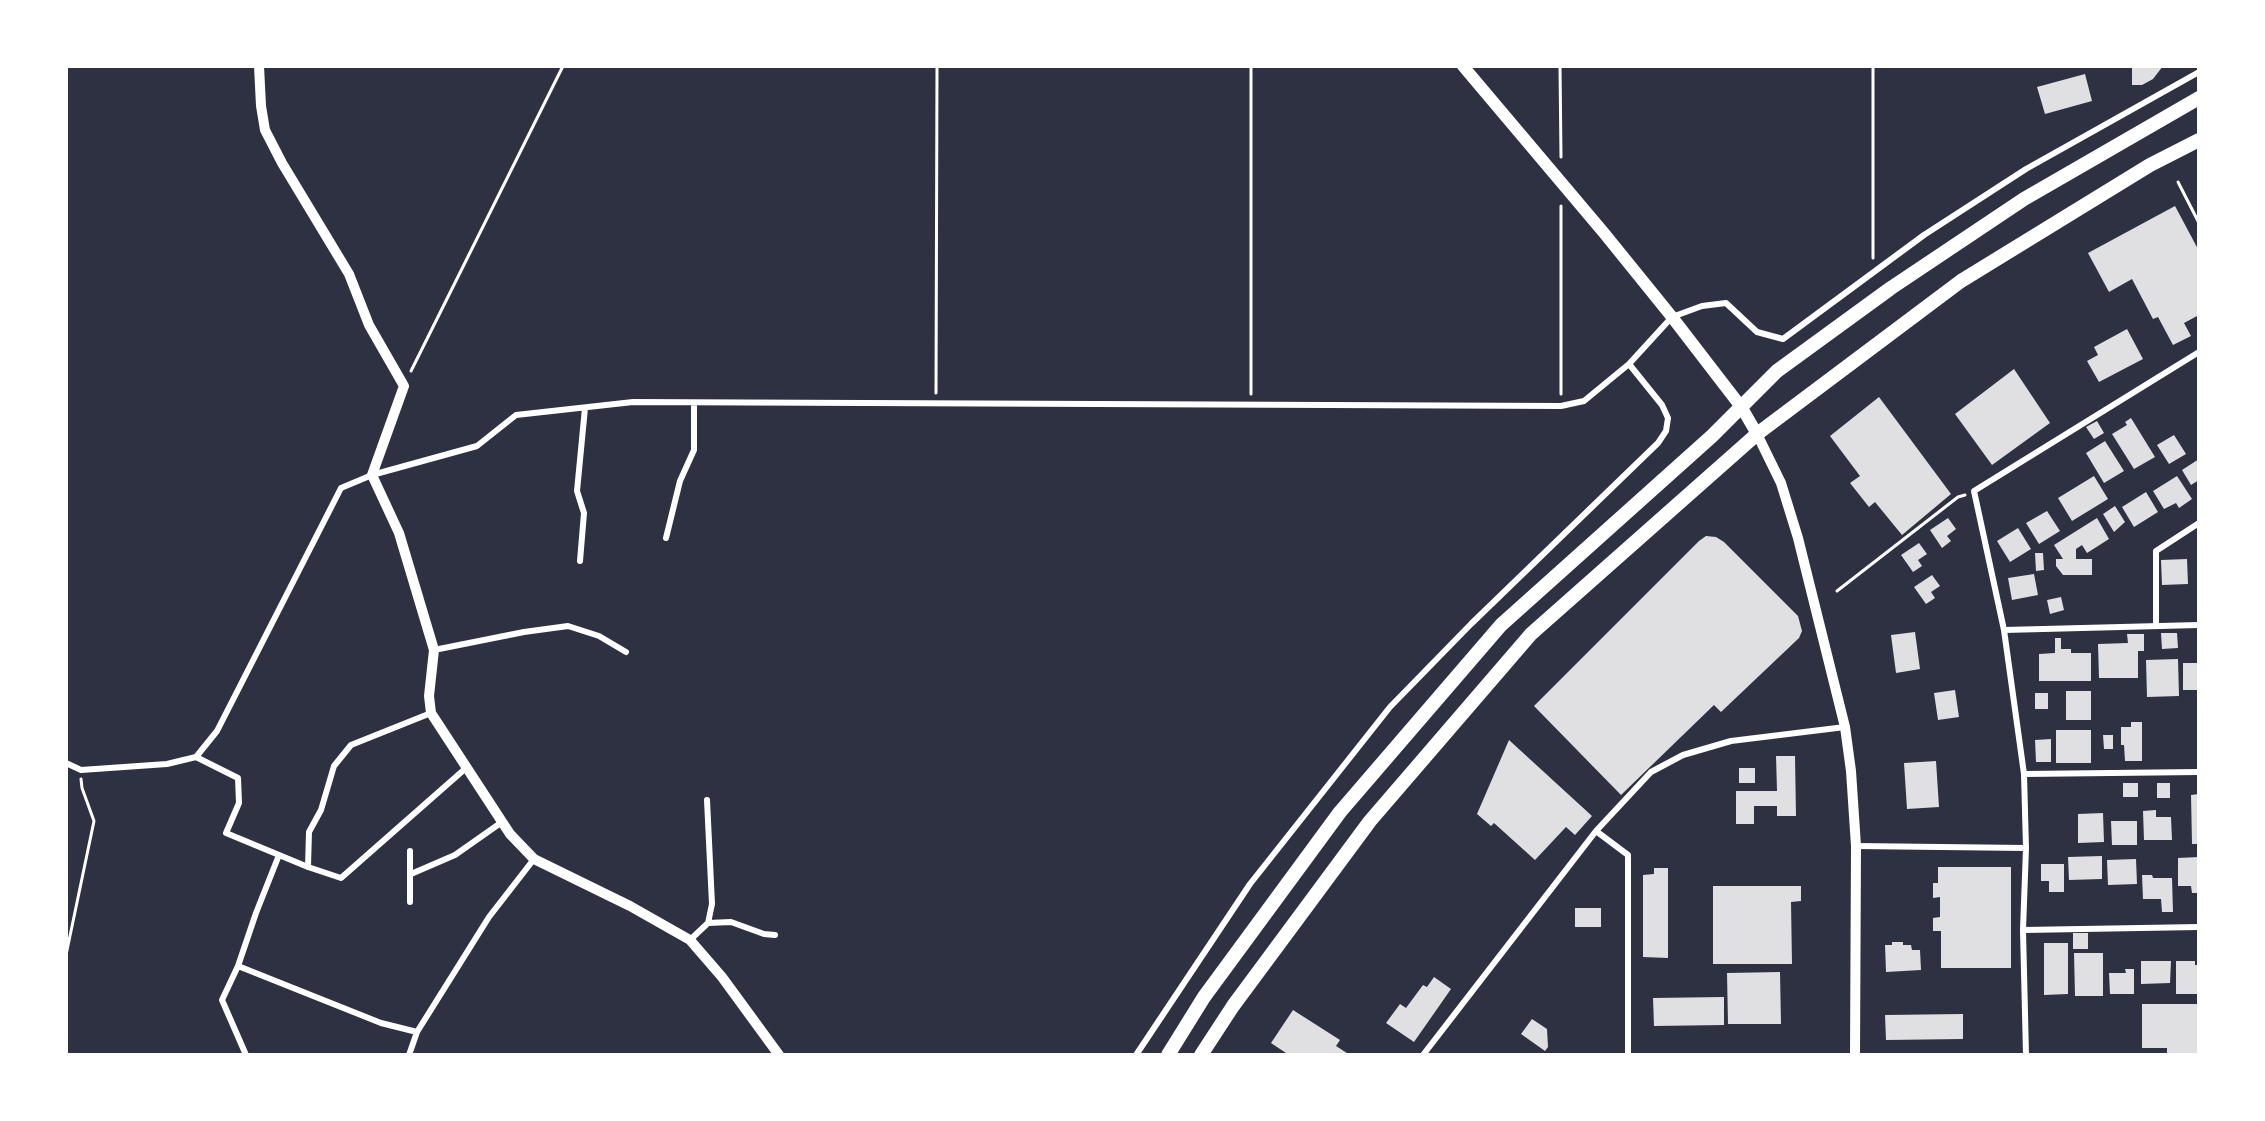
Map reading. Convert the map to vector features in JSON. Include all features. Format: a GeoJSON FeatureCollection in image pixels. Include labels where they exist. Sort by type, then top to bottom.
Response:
{"type":"FeatureCollection","features":[{"type":"Feature","properties":{"kind":"highway"},"geometry":{"type":"LineString","coordinates":[[1168,1055],[1204,997],[1340,812],[1501,625],[1742,408],[1777,371],[1891,288],[2024,199],[2199,98]]}},
{"type":"Feature","properties":{"kind":"highway"},"geometry":{"type":"LineString","coordinates":[[1201,1055],[1233,1006],[1370,821],[1531,634],[1757,434],[1961,281],[2151,165],[2199,140]]}},
{"type":"Feature","properties":{"kind":"main road"},"geometry":{"type":"LineString","coordinates":[[1463,66],[1672,317],[1742,408],[1757,434]]}},
{"type":"Feature","properties":{"kind":"street"},"geometry":{"type":"LineString","coordinates":[[260,66],[261,106],[265,129],[282,163],[349,274],[369,326],[404,386],[372,475],[399,533],[434,650],[429,696],[431,713],[510,834],[534,859],[630,906],[690,939],[722,977],[779,1055]]}},
{"type":"Feature","properties":{"kind":"street"},"geometry":{"type":"LineString","coordinates":[[66,763],[81,770],[167,764],[196,757],[217,731],[341,488],[372,475],[477,446],[516,415],[633,402],[1561,406],[1584,401],[1629,364],[1672,317],[1701,306],[1726,303],[1757,332],[1783,339],[1924,235],[2026,169],[2199,72]]}},
{"type":"Feature","properties":{"kind":"street"},"geometry":{"type":"LineString","coordinates":[[2025,1055],[2024,774],[2004,630],[1974,491],[2199,352]]}},
{"type":"Feature","properties":{"kind":"street"},"geometry":{"type":"LineString","coordinates":[[1136,1055],[1250,885],[1390,707],[1519,576],[1658,443],[1666,431],[1668,418],[1662,405],[1629,364]]}},
{"type":"Feature","properties":{"kind":"street"},"geometry":{"type":"LineString","coordinates":[[666,538],[680,480],[694,450],[694,403]]}},
{"type":"Feature","properties":{"kind":"street"},"geometry":{"type":"LineString","coordinates":[[580,561],[584,513],[577,491],[585,408]]}},
{"type":"Feature","properties":{"kind":"street"},"geometry":{"type":"LineString","coordinates":[[1757,434],[1781,483],[1798,537],[1845,727],[1851,771],[1856,846],[1855,1055]]}},
{"type":"Feature","properties":{"kind":"street"},"geometry":{"type":"LineString","coordinates":[[2156,624],[2156,551],[2199,523]]}},
{"type":"Feature","properties":{"kind":"street"},"geometry":{"type":"LineString","coordinates":[[2004,630],[2156,624],[2199,625]]}},
{"type":"Feature","properties":{"kind":"street"},"geometry":{"type":"LineString","coordinates":[[434,650],[524,632],[568,626],[599,636],[626,652]]}},
{"type":"Feature","properties":{"kind":"street"},"geometry":{"type":"LineString","coordinates":[[308,867],[309,831],[321,810],[334,766],[351,745],[431,713]]}},
{"type":"Feature","properties":{"kind":"street"},"geometry":{"type":"LineString","coordinates":[[1424,1055],[1596,831],[1651,772],[1683,755],[1731,741],[1845,727]]}},
{"type":"Feature","properties":{"kind":"street"},"geometry":{"type":"LineString","coordinates":[[196,757],[237,778],[239,803],[226,833],[341,878],[466,768]]}},
{"type":"Feature","properties":{"kind":"street"},"geometry":{"type":"LineString","coordinates":[[2024,774],[2199,772]]}},
{"type":"Feature","properties":{"kind":"street"},"geometry":{"type":"LineString","coordinates":[[690,939],[708,923],[712,904],[707,800]]}},
{"type":"Feature","properties":{"kind":"street"},"geometry":{"type":"LineString","coordinates":[[411,874],[454,855],[502,822]]}},
{"type":"Feature","properties":{"kind":"street"},"geometry":{"type":"LineString","coordinates":[[1596,831],[1628,855],[1628,1055]]}},
{"type":"Feature","properties":{"kind":"street"},"geometry":{"type":"LineString","coordinates":[[1856,846],[2026,848]]}},
{"type":"Feature","properties":{"kind":"street"},"geometry":{"type":"LineString","coordinates":[[410,851],[410,902]]}},
{"type":"Feature","properties":{"kind":"street"},"geometry":{"type":"LineString","coordinates":[[246,1055],[222,1000],[238,966],[279,855]]}},
{"type":"Feature","properties":{"kind":"street"},"geometry":{"type":"LineString","coordinates":[[409,1055],[417,1032],[489,917],[534,859]]}},
{"type":"Feature","properties":{"kind":"street"},"geometry":{"type":"LineString","coordinates":[[708,923],[731,922],[764,934],[776,935]]}},
{"type":"Feature","properties":{"kind":"street"},"geometry":{"type":"LineString","coordinates":[[2023,930],[2199,927]]}},
{"type":"Feature","properties":{"kind":"street"},"geometry":{"type":"LineString","coordinates":[[238,966],[381,1023],[417,1032]]}},
{"type":"Feature","properties":{"kind":"path"},"geometry":{"type":"LineString","coordinates":[[404,386],[563,66]]}},
{"type":"Feature","properties":{"kind":"path"},"geometry":{"type":"LineString","coordinates":[[936,403],[937,66]]}},
{"type":"Feature","properties":{"kind":"path"},"geometry":{"type":"LineString","coordinates":[[1251,66],[1251,405]]}},
{"type":"Feature","properties":{"kind":"path"},"geometry":{"type":"LineString","coordinates":[[1560,66],[1561,406]]}},
{"type":"Feature","properties":{"kind":"path"},"geometry":{"type":"LineString","coordinates":[[1873,66],[1873,272]]}},
{"type":"Feature","properties":{"kind":"path"},"geometry":{"type":"LineString","coordinates":[[2178,182],[2199,223]]}},
{"type":"Feature","properties":{"kind":"path"},"geometry":{"type":"LineString","coordinates":[[1837,591],[1958,497],[1974,491]]}},
{"type":"Feature","properties":{"kind":"path"},"geometry":{"type":"LineString","coordinates":[[66,955],[94,821],[82,788],[81,770]]}},
{"type":"Feature","properties":{"kind":"building"},"geometry":{"type":"Polygon","coordinates":[[[2132,66],[2163,66],[2153,79],[2142,85],[2132,85],[2132,66]]]}},
{"type":"Feature","properties":{"kind":"building"},"geometry":{"type":"Polygon","coordinates":[[[2085,74],[2092,101],[2045,114],[2037,87],[2085,74]]]}},
{"type":"Feature","properties":{"kind":"building"},"geometry":{"type":"Polygon","coordinates":[[[2175,206],[2199,251],[2199,315],[2184,323],[2191,336],[2173,345],[2158,317],[2153,319],[2132,279],[2109,292],[2088,253],[2175,206]]]}},
{"type":"Feature","properties":{"kind":"building"},"geometry":{"type":"Polygon","coordinates":[[[2127,329],[2143,359],[2099,382],[2087,361],[2098,355],[2094,347],[2127,329]]]}},
{"type":"Feature","properties":{"kind":"building"},"geometry":{"type":"Polygon","coordinates":[[[2014,369],[2050,423],[1992,465],[1955,414],[2014,369]]]}},
{"type":"Feature","properties":{"kind":"building"},"geometry":{"type":"Polygon","coordinates":[[[1879,397],[1951,494],[1902,535],[1875,502],[1869,507],[1850,483],[1860,476],[1830,436],[1879,397]]]}},
{"type":"Feature","properties":{"kind":"building"},"geometry":{"type":"Polygon","coordinates":[[[2131,418],[2155,457],[2134,469],[2112,434],[2127,425],[2125,422],[2131,418]]]}},
{"type":"Feature","properties":{"kind":"building"},"geometry":{"type":"Polygon","coordinates":[[[2097,421],[2104,433],[2094,439],[2086,427],[2097,421]]]}},
{"type":"Feature","properties":{"kind":"building"},"geometry":{"type":"Polygon","coordinates":[[[2174,435],[2186,454],[2169,464],[2157,445],[2174,435]]]}},
{"type":"Feature","properties":{"kind":"building"},"geometry":{"type":"Polygon","coordinates":[[[2105,441],[2124,471],[2104,483],[2086,453],[2105,441]]]}},
{"type":"Feature","properties":{"kind":"building"},"geometry":{"type":"Polygon","coordinates":[[[2199,459],[2199,480],[2191,485],[2182,470],[2199,459]]]}},
{"type":"Feature","properties":{"kind":"building"},"geometry":{"type":"Polygon","coordinates":[[[2094,476],[2108,499],[2072,521],[2058,498],[2094,476]]]}},
{"type":"Feature","properties":{"kind":"building"},"geometry":{"type":"Polygon","coordinates":[[[2177,476],[2192,499],[2179,508],[2176,503],[2164,509],[2153,491],[2177,476]]]}},
{"type":"Feature","properties":{"kind":"building"},"geometry":{"type":"Polygon","coordinates":[[[2146,492],[2158,512],[2134,527],[2122,507],[2146,492]]]}},
{"type":"Feature","properties":{"kind":"building"},"geometry":{"type":"Polygon","coordinates":[[[2115,506],[2125,522],[2114,532],[2103,514],[2115,506]]]}},
{"type":"Feature","properties":{"kind":"building"},"geometry":{"type":"Polygon","coordinates":[[[2047,511],[2060,531],[2039,544],[2026,523],[2047,511]]]}},
{"type":"Feature","properties":{"kind":"building"},"geometry":{"type":"Polygon","coordinates":[[[1948,518],[1956,529],[1947,536],[1951,541],[1942,548],[1930,530],[1948,518]]]}},
{"type":"Feature","properties":{"kind":"building"},"geometry":{"type":"Polygon","coordinates":[[[2097,518],[2109,539],[2087,553],[2082,545],[2076,549],[2076,559],[2092,559],[2092,575],[2063,575],[2056,566],[2056,559],[2063,559],[2054,545],[2097,518]]]}},
{"type":"Feature","properties":{"kind":"building"},"geometry":{"type":"Polygon","coordinates":[[[2018,528],[2031,549],[2010,562],[1997,541],[2018,528]]]}},
{"type":"Feature","properties":{"kind":"building"},"geometry":{"type":"Polygon","coordinates":[[[1706,536],[1716,537],[1724,542],[1798,616],[1802,631],[1799,638],[1721,712],[1714,705],[1621,795],[1534,706],[1706,536]]]}},
{"type":"Feature","properties":{"kind":"building"},"geometry":{"type":"Polygon","coordinates":[[[1919,543],[1927,554],[1918,560],[1922,566],[1913,572],[1901,555],[1919,543]]]}},
{"type":"Feature","properties":{"kind":"building"},"geometry":{"type":"Polygon","coordinates":[[[2035,553],[2043,553],[2044,570],[2036,571],[2035,553]]]}},
{"type":"Feature","properties":{"kind":"building"},"geometry":{"type":"Polygon","coordinates":[[[2187,559],[2188,584],[2162,585],[2161,560],[2187,559]]]}},
{"type":"Feature","properties":{"kind":"building"},"geometry":{"type":"Polygon","coordinates":[[[2034,574],[2038,595],[2012,600],[2008,578],[2034,574]]]}},
{"type":"Feature","properties":{"kind":"building"},"geometry":{"type":"Polygon","coordinates":[[[1932,575],[1940,586],[1931,592],[1935,598],[1926,604],[1914,587],[1932,575]]]}},
{"type":"Feature","properties":{"kind":"building"},"geometry":{"type":"Polygon","coordinates":[[[2061,597],[2064,610],[2050,614],[2047,600],[2061,597]]]}},
{"type":"Feature","properties":{"kind":"building"},"geometry":{"type":"Polygon","coordinates":[[[1915,632],[1920,669],[1896,673],[1891,635],[1915,632]]]}},
{"type":"Feature","properties":{"kind":"building"},"geometry":{"type":"Polygon","coordinates":[[[2161,633],[2177,633],[2178,648],[2162,649],[2161,633]]]}},
{"type":"Feature","properties":{"kind":"building"},"geometry":{"type":"Polygon","coordinates":[[[2127,634],[2144,634],[2144,651],[2138,651],[2138,678],[2099,678],[2098,644],[2128,643],[2127,634]]]}},
{"type":"Feature","properties":{"kind":"building"},"geometry":{"type":"Polygon","coordinates":[[[2055,638],[2061,638],[2061,649],[2071,649],[2071,653],[2091,653],[2091,681],[2039,681],[2039,654],[2055,653],[2055,638]]]}},
{"type":"Feature","properties":{"kind":"building"},"geometry":{"type":"Polygon","coordinates":[[[2178,659],[2179,696],[2147,697],[2146,660],[2178,659]]]}},
{"type":"Feature","properties":{"kind":"building"},"geometry":{"type":"Polygon","coordinates":[[[2183,663],[2199,663],[2199,690],[2183,690],[2183,663]]]}},
{"type":"Feature","properties":{"kind":"building"},"geometry":{"type":"Polygon","coordinates":[[[1955,690],[1959,717],[1938,720],[1934,693],[1955,690]]]}},
{"type":"Feature","properties":{"kind":"building"},"geometry":{"type":"Polygon","coordinates":[[[2066,691],[2091,691],[2091,720],[2066,720],[2066,691]]]}},
{"type":"Feature","properties":{"kind":"building"},"geometry":{"type":"Polygon","coordinates":[[[2035,693],[2048,693],[2048,709],[2035,709],[2035,693]]]}},
{"type":"Feature","properties":{"kind":"building"},"geometry":{"type":"Polygon","coordinates":[[[2131,722],[2142,722],[2142,761],[2125,761],[2124,745],[2121,745],[2121,727],[2131,727],[2131,722]]]}},
{"type":"Feature","properties":{"kind":"building"},"geometry":{"type":"Polygon","coordinates":[[[2056,730],[2091,730],[2091,763],[2056,763],[2056,730]]]}},
{"type":"Feature","properties":{"kind":"building"},"geometry":{"type":"Polygon","coordinates":[[[2103,735],[2113,735],[2113,749],[2104,749],[2103,735]]]}},
{"type":"Feature","properties":{"kind":"building"},"geometry":{"type":"Polygon","coordinates":[[[2051,739],[2051,762],[2036,762],[2035,740],[2051,739]]]}},
{"type":"Feature","properties":{"kind":"building"},"geometry":{"type":"Polygon","coordinates":[[[1509,740],[1592,816],[1575,835],[1566,827],[1535,860],[1494,823],[1491,826],[1477,814],[1509,740]]]}},
{"type":"Feature","properties":{"kind":"building"},"geometry":{"type":"Polygon","coordinates":[[[1776,756],[1795,756],[1796,816],[1777,816],[1777,806],[1754,806],[1754,824],[1736,824],[1736,791],[1777,791],[1776,756]]]}},
{"type":"Feature","properties":{"kind":"building"},"geometry":{"type":"Polygon","coordinates":[[[1936,761],[1939,807],[1907,809],[1904,763],[1936,761]]]}},
{"type":"Feature","properties":{"kind":"building"},"geometry":{"type":"Polygon","coordinates":[[[1739,768],[1755,768],[1755,783],[1739,783],[1739,768]]]}},
{"type":"Feature","properties":{"kind":"building"},"geometry":{"type":"Polygon","coordinates":[[[2123,783],[2138,783],[2138,797],[2123,797],[2123,783]]]}},
{"type":"Feature","properties":{"kind":"building"},"geometry":{"type":"Polygon","coordinates":[[[2157,783],[2170,783],[2170,798],[2157,798],[2157,783]]]}},
{"type":"Feature","properties":{"kind":"building"},"geometry":{"type":"Polygon","coordinates":[[[2199,794],[2199,844],[2192,844],[2191,795],[2199,794]]]}},
{"type":"Feature","properties":{"kind":"building"},"geometry":{"type":"Polygon","coordinates":[[[2156,810],[2156,817],[2171,817],[2172,840],[2144,840],[2143,811],[2156,810]]]}},
{"type":"Feature","properties":{"kind":"building"},"geometry":{"type":"Polygon","coordinates":[[[2103,813],[2104,842],[2078,843],[2078,814],[2103,813]]]}},
{"type":"Feature","properties":{"kind":"building"},"geometry":{"type":"Polygon","coordinates":[[[2111,821],[2137,821],[2137,845],[2112,845],[2111,821]]]}},
{"type":"Feature","properties":{"kind":"building"},"geometry":{"type":"Polygon","coordinates":[[[2102,856],[2102,879],[2069,880],[2068,857],[2102,856]]]}},
{"type":"Feature","properties":{"kind":"building"},"geometry":{"type":"Polygon","coordinates":[[[2199,857],[2199,893],[2192,893],[2191,886],[2178,886],[2178,858],[2199,857]]]}},
{"type":"Feature","properties":{"kind":"building"},"geometry":{"type":"Polygon","coordinates":[[[2136,859],[2137,884],[2108,885],[2107,860],[2136,859]]]}},
{"type":"Feature","properties":{"kind":"building"},"geometry":{"type":"Polygon","coordinates":[[[2041,864],[2064,864],[2064,892],[2049,892],[2049,881],[2041,881],[2041,864]]]}},
{"type":"Feature","properties":{"kind":"building"},"geometry":{"type":"Polygon","coordinates":[[[1938,867],[2011,867],[2011,968],[1941,968],[1941,931],[1933,931],[1933,918],[1940,917],[1940,897],[1933,898],[1933,883],[1938,883],[1938,867]]]}},
{"type":"Feature","properties":{"kind":"building"},"geometry":{"type":"Polygon","coordinates":[[[1654,868],[1668,868],[1668,958],[1643,957],[1643,875],[1654,874],[1654,868]]]}},
{"type":"Feature","properties":{"kind":"building"},"geometry":{"type":"Polygon","coordinates":[[[2142,875],[2152,875],[2153,878],[2172,878],[2173,912],[2162,912],[2161,899],[2143,899],[2142,875]]]}},
{"type":"Feature","properties":{"kind":"building"},"geometry":{"type":"Polygon","coordinates":[[[1713,886],[1801,886],[1801,901],[1791,902],[1792,964],[1713,964],[1713,886]]]}},
{"type":"Feature","properties":{"kind":"building"},"geometry":{"type":"Polygon","coordinates":[[[1575,908],[1601,908],[1601,927],[1575,927],[1575,908]]]}},
{"type":"Feature","properties":{"kind":"building"},"geometry":{"type":"Polygon","coordinates":[[[2073,933],[2088,933],[2088,949],[2073,949],[2073,933]]]}},
{"type":"Feature","properties":{"kind":"building"},"geometry":{"type":"Polygon","coordinates":[[[1892,942],[1903,942],[1903,945],[1911,945],[1912,950],[1920,950],[1921,970],[1886,972],[1885,945],[1892,945],[1892,942]]]}},
{"type":"Feature","properties":{"kind":"building"},"geometry":{"type":"Polygon","coordinates":[[[2044,943],[2068,943],[2068,994],[2044,995],[2044,943]]]}},
{"type":"Feature","properties":{"kind":"building"},"geometry":{"type":"Polygon","coordinates":[[[2074,953],[2103,953],[2103,996],[2075,996],[2074,953]]]}},
{"type":"Feature","properties":{"kind":"building"},"geometry":{"type":"Polygon","coordinates":[[[2141,961],[2171,961],[2170,983],[2141,984],[2141,961]]]}},
{"type":"Feature","properties":{"kind":"building"},"geometry":{"type":"Polygon","coordinates":[[[2176,961],[2195,961],[2195,965],[2199,965],[2199,994],[2176,994],[2176,961]]]}},
{"type":"Feature","properties":{"kind":"building"},"geometry":{"type":"Polygon","coordinates":[[[2125,969],[2134,969],[2134,994],[2110,994],[2109,973],[2126,973],[2125,969]]]}},
{"type":"Feature","properties":{"kind":"building"},"geometry":{"type":"Polygon","coordinates":[[[1780,972],[1781,1024],[1728,1024],[1727,973],[1780,972]]]}},
{"type":"Feature","properties":{"kind":"building"},"geometry":{"type":"Polygon","coordinates":[[[1434,977],[1451,989],[1414,1042],[1386,1023],[1400,1004],[1406,1008],[1423,985],[1427,987],[1434,977]]]}},
{"type":"Feature","properties":{"kind":"building"},"geometry":{"type":"Polygon","coordinates":[[[1724,997],[1724,1025],[1654,1026],[1653,998],[1724,997]]]}},
{"type":"Feature","properties":{"kind":"building"},"geometry":{"type":"Polygon","coordinates":[[[2142,1004],[2199,1004],[2199,1055],[2167,1055],[2167,1048],[2142,1048],[2142,1004]]]}},
{"type":"Feature","properties":{"kind":"building"},"geometry":{"type":"Polygon","coordinates":[[[1293,1010],[1340,1040],[1336,1046],[1350,1055],[1289,1055],[1271,1043],[1293,1010]]]}},
{"type":"Feature","properties":{"kind":"building"},"geometry":{"type":"Polygon","coordinates":[[[1963,1014],[1963,1039],[1886,1040],[1885,1015],[1963,1014]]]}},
{"type":"Feature","properties":{"kind":"building"},"geometry":{"type":"Polygon","coordinates":[[[1532,1019],[1547,1029],[1548,1047],[1545,1051],[1521,1034],[1532,1019]]]}}]}
